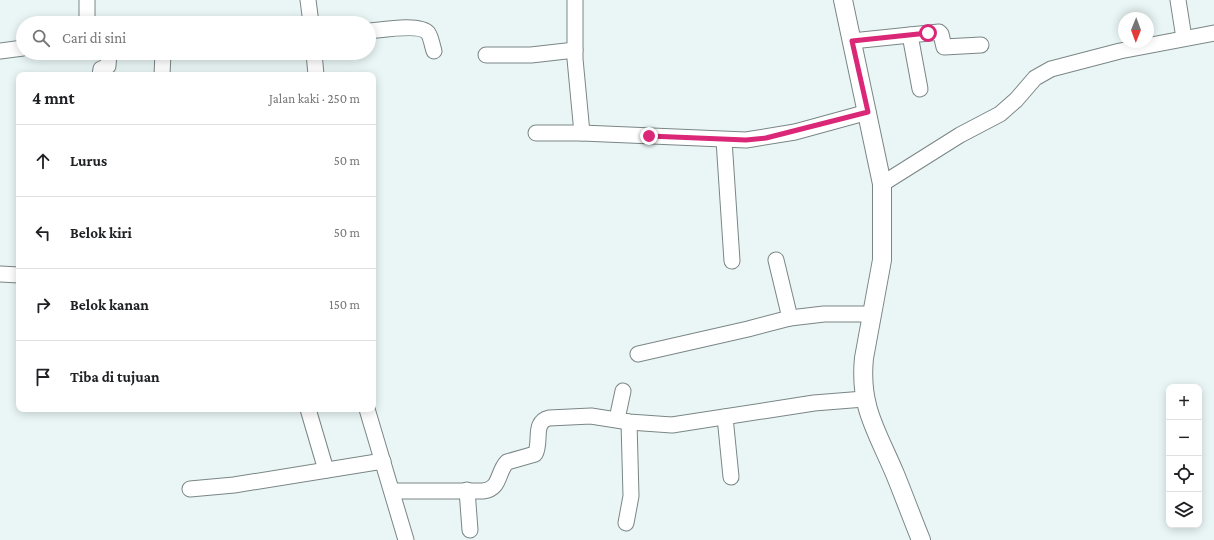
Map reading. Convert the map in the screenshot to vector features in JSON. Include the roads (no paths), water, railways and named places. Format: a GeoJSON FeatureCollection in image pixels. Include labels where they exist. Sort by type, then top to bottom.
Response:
{"type":"FeatureCollection","features":[{"type":"Feature","properties":{"kind":"main road"},"geometry":{"type":"LineString","coordinates":[[843,0],[868,112],[882,184],[882,260],[863,365],[864,399],[871,421],[900,485],[921,540]]}},
{"type":"Feature","properties":{"kind":"street"},"geometry":{"type":"LineString","coordinates":[[87,0],[87,16]]}},
{"type":"Feature","properties":{"kind":"street"},"geometry":{"type":"LineString","coordinates":[[308,0],[310,16]]}},
{"type":"Feature","properties":{"kind":"street"},"geometry":{"type":"LineString","coordinates":[[575,0],[575,50],[582,133]]}},
{"type":"Feature","properties":{"kind":"street"},"geometry":{"type":"LineString","coordinates":[[1178,0],[1184,38]]}},
{"type":"Feature","properties":{"kind":"street"},"geometry":{"type":"LineString","coordinates":[[376,31],[413,28],[422,29],[428,33],[434,51]]}},
{"type":"Feature","properties":{"kind":"street"},"geometry":{"type":"LineString","coordinates":[[852,41],[938,32],[941,34],[944,47],[948,48],[981,45]]}},
{"type":"Feature","properties":{"kind":"street"},"geometry":{"type":"LineString","coordinates":[[882,184],[960,135],[1000,114],[1016,100],[1035,78],[1051,69],[1120,51],[1214,33]]}},
{"type":"Feature","properties":{"kind":"street"},"geometry":{"type":"LineString","coordinates":[[910,35],[920,89]]}},
{"type":"Feature","properties":{"kind":"street"},"geometry":{"type":"LineString","coordinates":[[0,51],[16,49]]}},
{"type":"Feature","properties":{"kind":"street"},"geometry":{"type":"LineString","coordinates":[[486,55],[531,55],[575,50]]}},
{"type":"Feature","properties":{"kind":"street"},"geometry":{"type":"LineString","coordinates":[[100,72],[101,68],[108,66],[108,60]]}},
{"type":"Feature","properties":{"kind":"street"},"geometry":{"type":"LineString","coordinates":[[162,72],[163,60]]}},
{"type":"Feature","properties":{"kind":"street"},"geometry":{"type":"LineString","coordinates":[[315,60],[316,72]]}},
{"type":"Feature","properties":{"kind":"street"},"geometry":{"type":"LineString","coordinates":[[536,133],[582,133],[724,140],[766,138],[868,112]]}},
{"type":"Feature","properties":{"kind":"street"},"geometry":{"type":"LineString","coordinates":[[724,140],[732,261]]}},
{"type":"Feature","properties":{"kind":"street"},"geometry":{"type":"LineString","coordinates":[[776,260],[790,318]]}},
{"type":"Feature","properties":{"kind":"street"},"geometry":{"type":"LineString","coordinates":[[0,274],[16,275]]}},
{"type":"Feature","properties":{"kind":"street"},"geometry":{"type":"LineString","coordinates":[[638,354],[790,318],[824,314],[872,314]]}},
{"type":"Feature","properties":{"kind":"street"},"geometry":{"type":"LineString","coordinates":[[623,391],[623,421],[631,496],[626,523]]}},
{"type":"Feature","properties":{"kind":"street"},"geometry":{"type":"LineString","coordinates":[[392,491],[483,491],[492,488],[497,483],[508,462],[535,454],[537,449],[539,428],[544,420],[565,416],[591,416],[623,421],[672,425],[814,403],[864,399]]}},
{"type":"Feature","properties":{"kind":"street"},"geometry":{"type":"LineString","coordinates":[[309,412],[326,470]]}},
{"type":"Feature","properties":{"kind":"street"},"geometry":{"type":"LineString","coordinates":[[368,412],[406,540]]}},
{"type":"Feature","properties":{"kind":"street"},"geometry":{"type":"LineString","coordinates":[[725,418],[731,478]]}},
{"type":"Feature","properties":{"kind":"street"},"geometry":{"type":"LineString","coordinates":[[190,489],[234,485],[383,461]]}},
{"type":"Feature","properties":{"kind":"street"},"geometry":{"type":"LineString","coordinates":[[467,490],[470,530]]}}]}
